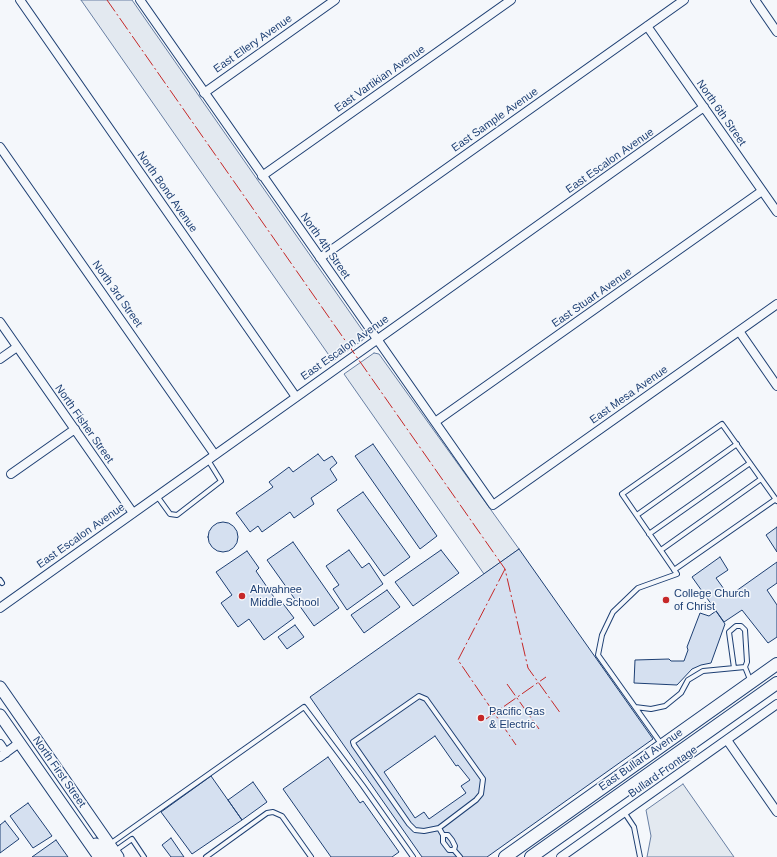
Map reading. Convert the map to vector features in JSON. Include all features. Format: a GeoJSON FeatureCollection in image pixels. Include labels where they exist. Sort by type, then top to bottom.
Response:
{"type":"FeatureCollection","features":[{"type":"Feature","properties":{"kind":"main road","name":"East Bullard Avenue"},"geometry":{"type":"LineString","coordinates":[[505,857],[777,664]]}},
{"type":"Feature","properties":{"kind":"main road"},"geometry":{"type":"LineString","coordinates":[[688,746],[711,721],[749,694],[752,686],[751,682]]}},
{"type":"Feature","properties":{"kind":"main road","name":"East Bullard Avenue"},"geometry":{"type":"LineString","coordinates":[[534,856],[777,683]]}},
{"type":"Feature","properties":{"kind":"main road","name":"North First Street"},"geometry":{"type":"LineString","coordinates":[[0,687],[113,853]]}},
{"type":"Feature","properties":{"kind":"main road","name":"North First Street"},"geometry":{"type":"LineString","coordinates":[[0,715],[99,857]]}},
{"type":"Feature","properties":{"kind":"main road"},"geometry":{"type":"LineString","coordinates":[[80,830],[113,853]]}},
{"type":"Feature","properties":{"kind":"street","name":"North Bond Avenue"},"geometry":{"type":"LineString","coordinates":[[20,0],[296,397]]}},
{"type":"Feature","properties":{"kind":"street","name":"North 4th Street"},"geometry":{"type":"LineString","coordinates":[[140,0],[494,505]]}},
{"type":"Feature","properties":{"kind":"street","name":"East Ellery Avenue"},"geometry":{"type":"LineString","coordinates":[[204,93],[335,0]]}},
{"type":"Feature","properties":{"kind":"street","name":"East Vartikian Avenue"},"geometry":{"type":"LineString","coordinates":[[262,176],[511,0]]}},
{"type":"Feature","properties":{"kind":"street","name":"East Sample Avenue"},"geometry":{"type":"LineString","coordinates":[[320,258],[684,0]]}},
{"type":"Feature","properties":{"kind":"street"},"geometry":{"type":"LineString","coordinates":[[755,0],[777,32]]}},
{"type":"Feature","properties":{"kind":"street","name":"North 6th Street"},"geometry":{"type":"LineString","coordinates":[[647,26],[777,212]]}},
{"type":"Feature","properties":{"kind":"street","name":"East Escalon Avenue"},"geometry":{"type":"LineString","coordinates":[[0,608],[704,107]]}},
{"type":"Feature","properties":{"kind":"street","name":"North 3rd Street"},"geometry":{"type":"LineString","coordinates":[[0,147],[215,455]]}},
{"type":"Feature","properties":{"kind":"street","name":"East Stuart Avenue"},"geometry":{"type":"LineString","coordinates":[[435,422],[762,191]]}},
{"type":"Feature","properties":{"kind":"street","name":"East Mesa Avenue"},"geometry":{"type":"LineString","coordinates":[[494,505],[777,304]]}},
{"type":"Feature","properties":{"kind":"street","name":"North Fisher Street"},"geometry":{"type":"LineString","coordinates":[[0,322],[133,513]]}},
{"type":"Feature","properties":{"kind":"street"},"geometry":{"type":"LineString","coordinates":[[739,331],[777,386]]}},
{"type":"Feature","properties":{"kind":"street"},"geometry":{"type":"LineString","coordinates":[[0,359],[17,347]]}},
{"type":"Feature","properties":{"kind":"street"},"geometry":{"type":"LineString","coordinates":[[11,474],[75,429]]}},
{"type":"Feature","properties":{"kind":"street","name":"Bullard Frontage"},"geometry":{"type":"LineString","coordinates":[[561,857],[777,704]]}},
{"type":"Feature","properties":{"kind":"street"},"geometry":{"type":"LineString","coordinates":[[727,740],[777,812]]}},
{"type":"Feature","properties":{"kind":"street"},"geometry":{"type":"LineString","coordinates":[[0,744],[3,755],[19,743]]}},
{"type":"Feature","properties":{"kind":"street"},"geometry":{"type":"LineString","coordinates":[[525,843],[534,856]]}},
{"type":"Feature","properties":{"kind":"lane"},"geometry":{"type":"LineString","coordinates":[[662,745],[598,655],[602,636],[613,612],[638,588],[677,574],[674,570],[660,550],[649,534],[637,515],[622,494],[722,424],[776,500],[674,570]]}},
{"type":"Feature","properties":{"kind":"lane"},"geometry":{"type":"LineString","coordinates":[[637,515],[737,444]]}},
{"type":"Feature","properties":{"kind":"lane"},"geometry":{"type":"LineString","coordinates":[[157,496],[170,514],[177,515],[221,482],[220,477],[208,460]]}},
{"type":"Feature","properties":{"kind":"lane"},"geometry":{"type":"LineString","coordinates":[[649,534],[750,463]]}},
{"type":"Feature","properties":{"kind":"lane"},"geometry":{"type":"LineString","coordinates":[[660,550],[761,479]]}},
{"type":"Feature","properties":{"kind":"lane"},"geometry":{"type":"LineString","coordinates":[[734,668],[728,632],[736,626],[741,626],[745,630],[748,662],[745,667]]}},
{"type":"Feature","properties":{"kind":"lane"},"geometry":{"type":"LineString","coordinates":[[635,707],[652,709],[665,706],[681,693],[688,680],[695,674],[703,671],[745,667]]}},
{"type":"Feature","properties":{"kind":"lane"},"geometry":{"type":"LineString","coordinates":[[745,667],[751,682]]}},
{"type":"Feature","properties":{"kind":"lane"},"geometry":{"type":"LineString","coordinates":[[419,696],[426,699],[483,779],[481,794],[476,800],[439,828],[424,832],[415,830],[353,742],[419,696]]}},
{"type":"Feature","properties":{"kind":"lane"},"geometry":{"type":"LineString","coordinates":[[113,853],[304,708],[363,786],[413,857]]}},
{"type":"Feature","properties":{"kind":"lane"},"geometry":{"type":"LineString","coordinates":[[206,857],[265,815],[273,812],[282,816],[311,857]]}},
{"type":"Feature","properties":{"kind":"lane"},"geometry":{"type":"LineString","coordinates":[[624,812],[634,827],[640,857]]}},
{"type":"Feature","properties":{"kind":"lane"},"geometry":{"type":"LineString","coordinates":[[439,828],[443,835],[443,842],[449,850],[454,850],[460,857]]}},
{"type":"Feature","properties":{"kind":"lane"},"geometry":{"type":"LineString","coordinates":[[443,835],[448,835],[452,840],[455,846],[454,850]]}},
{"type":"Feature","properties":{"kind":"lane"},"geometry":{"type":"LineString","coordinates":[[113,853],[132,839],[144,857]]}},
{"type":"Feature","properties":{"kind":"shaded area"},"geometry":{"type":"Polygon","coordinates":[[[81,0],[132,0],[365,334],[364,339],[333,361],[81,0]]]}},
{"type":"Feature","properties":{"kind":"shaded area"},"geometry":{"type":"Polygon","coordinates":[[[374,353],[379,354],[519,549],[484,574],[344,374],[374,353]]]}},
{"type":"Feature","properties":{"kind":"shaded area"},"geometry":{"type":"Polygon","coordinates":[[[683,784],[734,857],[647,857],[651,836],[646,810],[683,784]]]}},
{"type":"Feature","properties":{"kind":"building"},"geometry":{"type":"Polygon","coordinates":[[[373,444],[437,536],[420,549],[355,456],[373,444]]]}},
{"type":"Feature","properties":{"kind":"building"},"geometry":{"type":"Polygon","coordinates":[[[318,454],[324,461],[332,456],[337,463],[330,469],[337,480],[311,498],[314,504],[294,518],[290,512],[262,532],[258,526],[250,532],[236,513],[273,487],[269,482],[289,467],[293,472],[318,454]]]}},
{"type":"Feature","properties":{"kind":"building"},"geometry":{"type":"Polygon","coordinates":[[[363,492],[410,557],[384,576],[337,510],[363,492]]]}},
{"type":"Feature","properties":{"kind":"building"},"geometry":{"type":"Polygon","coordinates":[[[223,522],[234,526],[238,537],[234,548],[223,552],[212,548],[208,537],[212,526],[223,522]]]}},
{"type":"Feature","properties":{"kind":"building"},"geometry":{"type":"Polygon","coordinates":[[[777,527],[777,552],[766,535],[777,527]]]}},
{"type":"Feature","properties":{"kind":"building"},"geometry":{"type":"Polygon","coordinates":[[[293,542],[339,608],[314,626],[267,560],[293,542]]]}},
{"type":"Feature","properties":{"kind":"building","name":"Pacific Gas & Electric"},"geometry":{"type":"Polygon","coordinates":[[[519,549],[653,739],[487,857],[422,857],[310,697],[519,549]]]}},
{"type":"Feature","properties":{"kind":"building"},"geometry":{"type":"Polygon","coordinates":[[[349,550],[362,568],[369,563],[383,584],[347,610],[333,589],[339,585],[326,566],[349,550]]]}},
{"type":"Feature","properties":{"kind":"building"},"geometry":{"type":"Polygon","coordinates":[[[441,550],[459,573],[413,606],[395,582],[441,550]]]}},
{"type":"Feature","properties":{"kind":"building"},"geometry":{"type":"Polygon","coordinates":[[[247,551],[259,568],[256,571],[278,603],[281,601],[294,618],[264,640],[249,619],[238,627],[221,603],[232,595],[216,572],[247,551]]]}},
{"type":"Feature","properties":{"kind":"building"},"geometry":{"type":"Polygon","coordinates":[[[720,557],[728,570],[716,578],[729,596],[777,562],[777,583],[767,590],[777,605],[777,637],[768,643],[742,610],[724,622],[692,577],[720,557]]]}},
{"type":"Feature","properties":{"kind":"building"},"geometry":{"type":"Polygon","coordinates":[[[387,590],[400,607],[364,633],[351,615],[387,590]]]}},
{"type":"Feature","properties":{"kind":"building"},"geometry":{"type":"Polygon","coordinates":[[[716,611],[725,624],[711,663],[692,669],[677,685],[634,683],[635,660],[669,659],[671,661],[684,661],[688,650],[687,647],[700,613],[709,616],[716,611]]]}},
{"type":"Feature","properties":{"kind":"building"},"geometry":{"type":"Polygon","coordinates":[[[295,625],[304,637],[287,649],[278,637],[295,625]]]}},
{"type":"Feature","properties":{"kind":"building"},"geometry":{"type":"Polygon","coordinates":[[[435,736],[456,766],[458,765],[470,780],[461,786],[466,793],[429,819],[424,812],[415,818],[384,772],[435,736]]]}},
{"type":"Feature","properties":{"kind":"building"},"geometry":{"type":"Polygon","coordinates":[[[328,757],[360,803],[363,801],[399,852],[392,857],[331,857],[283,789],[328,757]]]}},
{"type":"Feature","properties":{"kind":"building"},"geometry":{"type":"Polygon","coordinates":[[[211,776],[242,820],[192,854],[161,812],[211,776]]]}},
{"type":"Feature","properties":{"kind":"building"},"geometry":{"type":"Polygon","coordinates":[[[253,782],[267,802],[242,820],[228,800],[253,782]]]}},
{"type":"Feature","properties":{"kind":"building"},"geometry":{"type":"Polygon","coordinates":[[[28,803],[52,836],[33,848],[10,816],[28,803]]]}},
{"type":"Feature","properties":{"kind":"building"},"geometry":{"type":"Polygon","coordinates":[[[5,821],[19,839],[0,853],[0,825],[5,821]]]}},
{"type":"Feature","properties":{"kind":"building"},"geometry":{"type":"Polygon","coordinates":[[[171,838],[184,857],[171,857],[162,845],[171,838]]]}},
{"type":"Feature","properties":{"kind":"building"},"geometry":{"type":"Polygon","coordinates":[[[56,840],[68,857],[32,857],[56,840]]]}},
{"type":"Feature","properties":{"kind":"power"},"geometry":{"type":"LineString","coordinates":[[107,0],[505,569],[528,668],[561,714]]}},
{"type":"Feature","properties":{"kind":"power"},"geometry":{"type":"LineString","coordinates":[[505,569],[458,660],[516,745]]}},
{"type":"Feature","properties":{"kind":"power"},"geometry":{"type":"LineString","coordinates":[[486,719],[546,677]]}},
{"type":"Feature","properties":{"kind":"power"},"geometry":{"type":"LineString","coordinates":[[507,684],[539,729]]}},
{"type":"Feature","properties":{"kind":"place","name":"Ahwahnee Middle School"},"geometry":{"type":"Point","coordinates":[242,596]}},
{"type":"Feature","properties":{"kind":"place","name":"College Church of Christ"},"geometry":{"type":"Point","coordinates":[666,600]}},
{"type":"Feature","properties":{"kind":"place","name":"Pacific Gas & Electric"},"geometry":{"type":"Point","coordinates":[481,718]}}]}
